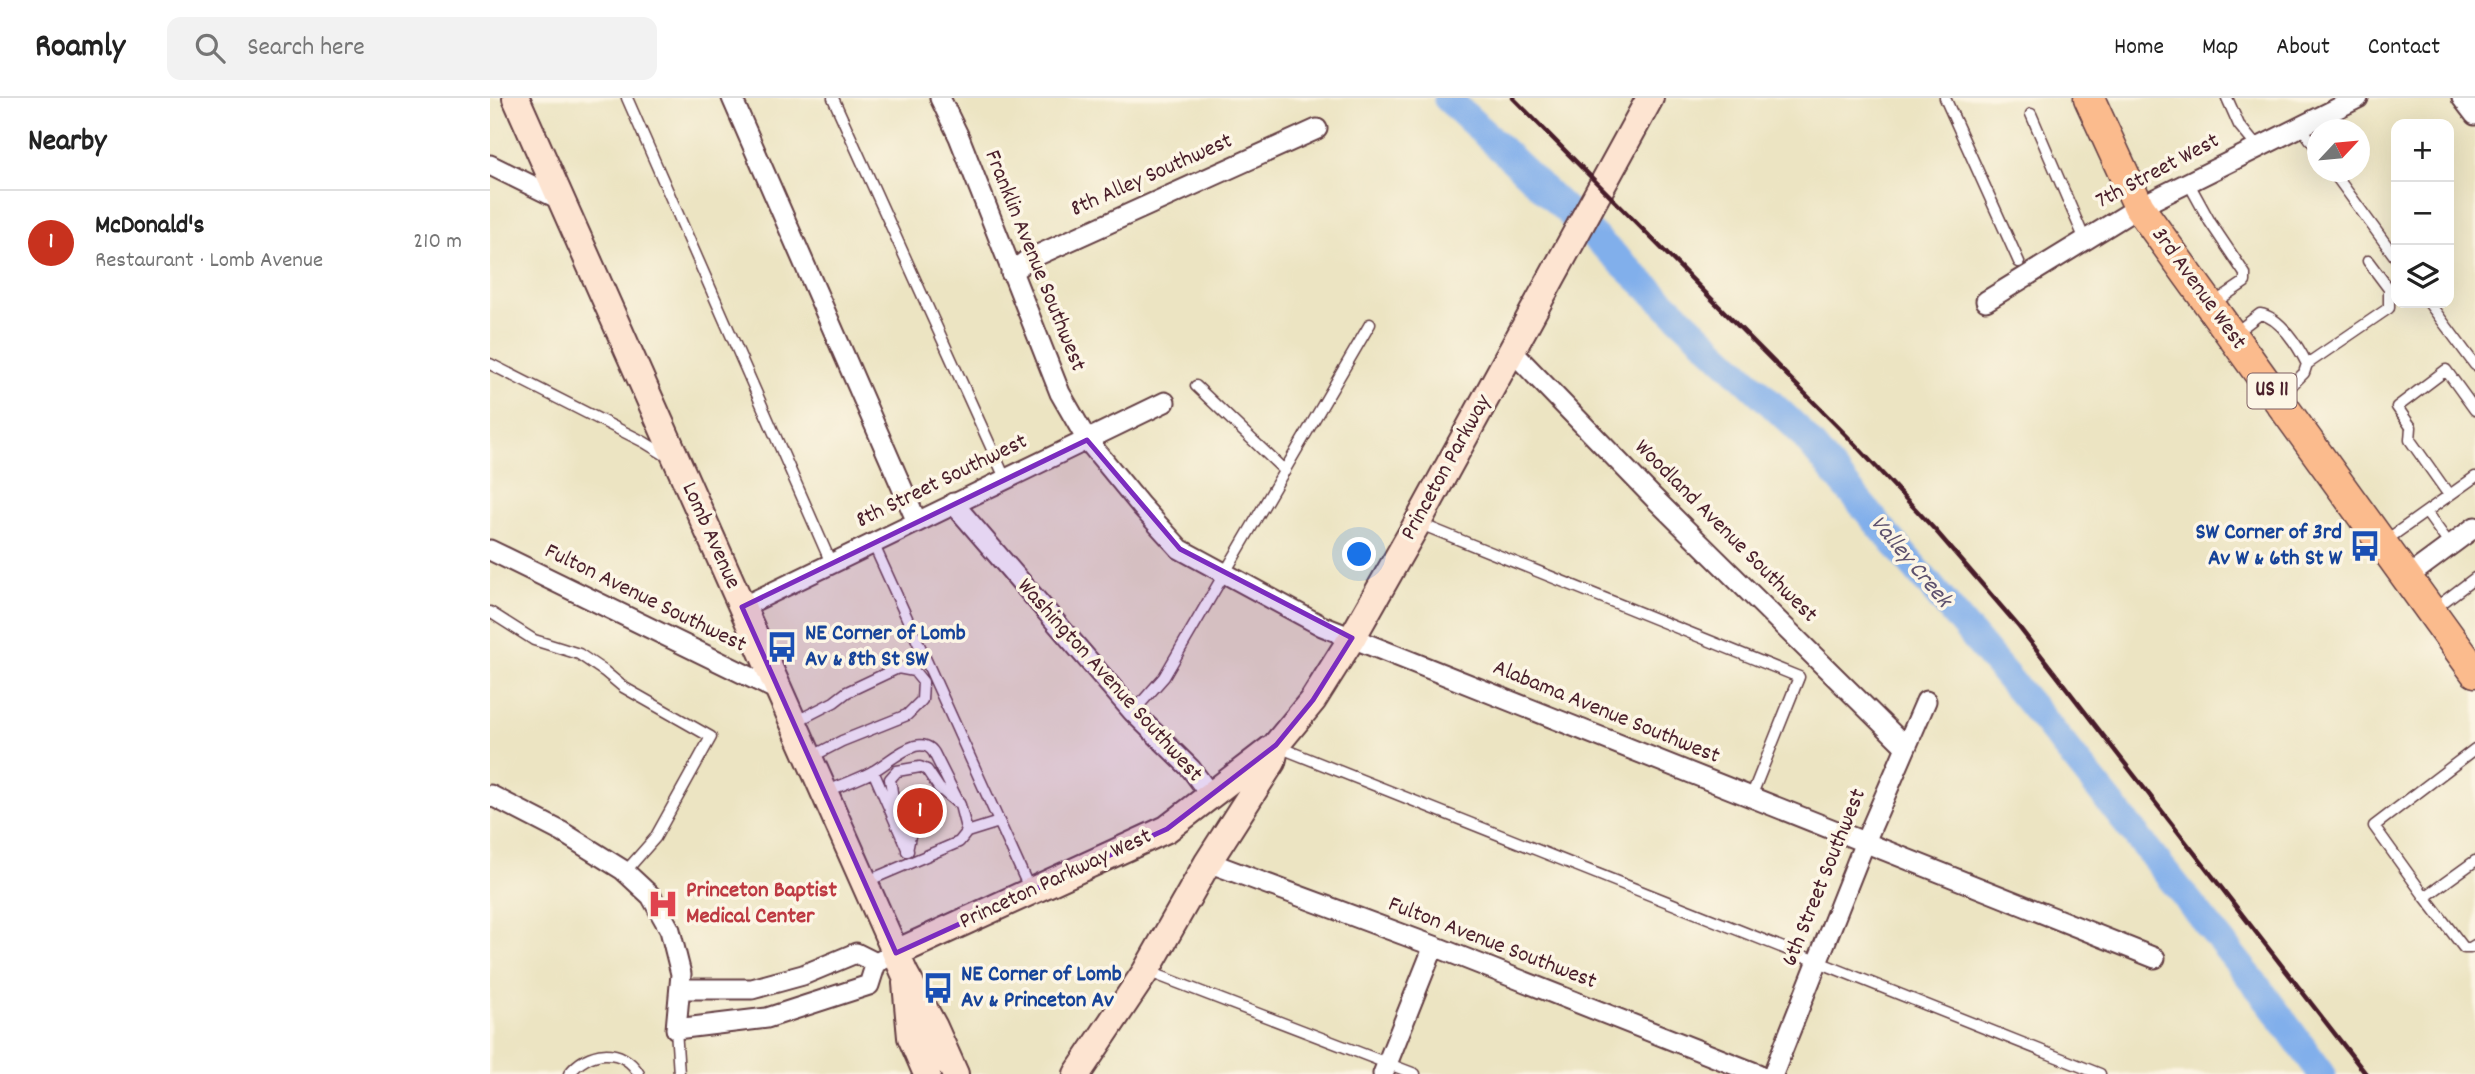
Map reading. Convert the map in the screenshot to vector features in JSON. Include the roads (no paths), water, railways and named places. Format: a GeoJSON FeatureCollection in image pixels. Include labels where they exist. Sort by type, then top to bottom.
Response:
{"type":"FeatureCollection","features":[{"type":"Feature","properties":{"kind":"main road","name":"Lomb Avenue"},"geometry":{"type":"LineString","coordinates":[[516,98],[864,883],[892,963],[911,1037],[927,1074]]}},
{"type":"Feature","properties":{"kind":"main road","name":"Princeton Parkway"},"geometry":{"type":"LineString","coordinates":[[1077,1074],[1146,971],[1208,862],[1272,762],[1276,745],[1313,699],[1352,638],[1418,523],[1650,98]]}},
{"type":"Feature","properties":{"kind":"main road","name":"3rd Avenue West"},"geometry":{"type":"LineString","coordinates":[[2089,98],[2139,206],[2475,672]]}},
{"type":"Feature","properties":{"kind":"main road","name":"Washington Avenue Southwest"},"geometry":{"type":"LineString","coordinates":[[1211,796],[1276,745]]}},
{"type":"Feature","properties":{"kind":"main road","name":"Princeton Parkway West"},"geometry":{"type":"LineString","coordinates":[[892,963],[1030,891],[1167,829],[1211,796]]}},
{"type":"Feature","properties":{"kind":"main road","name":"Lomb Avenue"},"geometry":{"type":"LineString","coordinates":[[892,963],[934,1027],[955,1074]]}},
{"type":"Feature","properties":{"kind":"street"},"geometry":{"type":"LineString","coordinates":[[732,98],[917,522]]}},
{"type":"Feature","properties":{"kind":"street","name":"Franklin Avenue Southwest"},"geometry":{"type":"LineString","coordinates":[[940,98],[1060,393],[1087,440]]}},
{"type":"Feature","properties":{"kind":"street","name":"7th Street West"},"geometry":{"type":"LineString","coordinates":[[1986,301],[2139,206],[2358,98]]}},
{"type":"Feature","properties":{"kind":"street"},"geometry":{"type":"LineString","coordinates":[[2462,98],[2475,115]]}},
{"type":"Feature","properties":{"kind":"street","name":"8th Alley Southwest"},"geometry":{"type":"LineString","coordinates":[[1011,273],[1027,260],[1317,129]]}},
{"type":"Feature","properties":{"kind":"street"},"geometry":{"type":"LineString","coordinates":[[490,165],[561,200]]}},
{"type":"Feature","properties":{"kind":"street","name":"Woodland Avenue Southwest"},"geometry":{"type":"LineString","coordinates":[[1512,351],[1654,498],[1905,746]]}},
{"type":"Feature","properties":{"kind":"street","name":"8th Street Southwest"},"geometry":{"type":"LineString","coordinates":[[742,607],[1165,402]]}},
{"type":"Feature","properties":{"kind":"street","name":"Alabama Avenue Southwest"},"geometry":{"type":"LineString","coordinates":[[1087,440],[1180,549],[1322,626],[2155,958]]}},
{"type":"Feature","properties":{"kind":"street","name":"Washington Avenue Southwest"},"geometry":{"type":"LineString","coordinates":[[953,503],[1133,712],[1191,769],[1211,796]]}},
{"type":"Feature","properties":{"kind":"street"},"geometry":{"type":"LineString","coordinates":[[2406,578],[2475,527]]}},
{"type":"Feature","properties":{"kind":"street","name":"Fulton Avenue Southwest"},"geometry":{"type":"LineString","coordinates":[[490,550],[779,691]]}},
{"type":"Feature","properties":{"kind":"street","name":"6th Street Southwest"},"geometry":{"type":"LineString","coordinates":[[1773,1074],[1865,842],[1926,701]]}},
{"type":"Feature","properties":{"kind":"street"},"geometry":{"type":"LineString","coordinates":[[490,794],[562,832],[625,872],[651,896],[670,930],[681,974],[677,1029],[766,1018],[869,985],[892,963]]}},
{"type":"Feature","properties":{"kind":"street","name":"Fulton Avenue Southwest"},"geometry":{"type":"LineString","coordinates":[[1208,862],[1434,946],[1758,1074]]}},
{"type":"Feature","properties":{"kind":"street"},"geometry":{"type":"LineString","coordinates":[[1385,1068],[1434,946]]}},
{"type":"Feature","properties":{"kind":"street"},"geometry":{"type":"LineString","coordinates":[[680,989],[752,989],[803,975],[856,953],[892,963]]}},
{"type":"Feature","properties":{"kind":"street"},"geometry":{"type":"LineString","coordinates":[[775,982],[779,1014]]}},
{"type":"Feature","properties":{"kind":"lane"},"geometry":{"type":"LineString","coordinates":[[626,98],[831,563]]}},
{"type":"Feature","properties":{"kind":"lane"},"geometry":{"type":"LineString","coordinates":[[833,98],[1005,478]]}},
{"type":"Feature","properties":{"kind":"lane"},"geometry":{"type":"LineString","coordinates":[[1945,98],[2019,262]]}},
{"type":"Feature","properties":{"kind":"lane"},"geometry":{"type":"LineString","coordinates":[[2227,98],[2239,125],[2258,148]]}},
{"type":"Feature","properties":{"kind":"lane"},"geometry":{"type":"LineString","coordinates":[[2031,114],[2085,240]]}},
{"type":"Feature","properties":{"kind":"lane"},"geometry":{"type":"LineString","coordinates":[[2301,127],[2307,135]]}},
{"type":"Feature","properties":{"kind":"lane"},"geometry":{"type":"LineString","coordinates":[[2188,182],[2210,222],[2245,274],[2245,282],[2210,305]]}},
{"type":"Feature","properties":{"kind":"lane"},"geometry":{"type":"LineString","coordinates":[[2340,182],[2391,251]]}},
{"type":"Feature","properties":{"kind":"lane"},"geometry":{"type":"LineString","coordinates":[[2278,399],[2304,373],[2307,364],[2389,308],[2389,289],[2368,261]]}},
{"type":"Feature","properties":{"kind":"lane"},"geometry":{"type":"LineString","coordinates":[[2433,308],[2475,365]]}},
{"type":"Feature","properties":{"kind":"lane"},"geometry":{"type":"LineString","coordinates":[[2232,335],[2260,314],[2270,316],[2300,351],[2307,364]]}},
{"type":"Feature","properties":{"kind":"lane"},"geometry":{"type":"LineString","coordinates":[[1133,712],[1164,677],[1370,324]]}},
{"type":"Feature","properties":{"kind":"lane"},"geometry":{"type":"LineString","coordinates":[[490,364],[644,442],[678,464]]}},
{"type":"Feature","properties":{"kind":"lane"},"geometry":{"type":"LineString","coordinates":[[2449,495],[2410,440],[2411,427],[2397,407],[2446,370],[2475,410]]}},
{"type":"Feature","properties":{"kind":"lane"},"geometry":{"type":"LineString","coordinates":[[1196,386],[1285,471]]}},
{"type":"Feature","properties":{"kind":"lane"},"geometry":{"type":"LineString","coordinates":[[2382,544],[2475,477]]}},
{"type":"Feature","properties":{"kind":"lane"},"geometry":{"type":"LineString","coordinates":[[2426,512],[2451,545]]}},
{"type":"Feature","properties":{"kind":"lane"},"geometry":{"type":"LineString","coordinates":[[1418,523],[1799,677],[1751,797]]}},
{"type":"Feature","properties":{"kind":"lane"},"geometry":{"type":"LineString","coordinates":[[873,543],[1030,891]]}},
{"type":"Feature","properties":{"kind":"lane"},"geometry":{"type":"LineString","coordinates":[[2431,611],[2475,578]]}},
{"type":"Feature","properties":{"kind":"lane"},"geometry":{"type":"LineString","coordinates":[[490,612],[534,640],[579,654],[623,687],[711,737],[655,838],[625,872]]}},
{"type":"Feature","properties":{"kind":"lane"},"geometry":{"type":"LineString","coordinates":[[793,723],[834,702],[847,692],[898,668],[914,671],[923,682],[922,700],[908,715],[842,741],[808,758]]}},
{"type":"Feature","properties":{"kind":"lane"},"geometry":{"type":"LineString","coordinates":[[1276,745],[2100,1074]]}},
{"type":"Feature","properties":{"kind":"lane"},"geometry":{"type":"LineString","coordinates":[[824,793],[873,771],[916,746],[928,746],[960,805],[967,832]]}},
{"type":"Feature","properties":{"kind":"lane"},"geometry":{"type":"LineString","coordinates":[[2475,749],[2374,826],[2464,948],[2475,945]]}},
{"type":"Feature","properties":{"kind":"lane"},"geometry":{"type":"LineString","coordinates":[[907,851],[910,836],[893,798],[890,779],[897,771],[916,766],[928,770],[939,788],[960,805]]}},
{"type":"Feature","properties":{"kind":"lane"},"geometry":{"type":"LineString","coordinates":[[873,771],[912,861]]}},
{"type":"Feature","properties":{"kind":"lane"},"geometry":{"type":"LineString","coordinates":[[864,883],[959,842],[967,832],[999,822]]}},
{"type":"Feature","properties":{"kind":"lane"},"geometry":{"type":"LineString","coordinates":[[2425,897],[2475,861]]}},
{"type":"Feature","properties":{"kind":"lane"},"geometry":{"type":"LineString","coordinates":[[1146,971],[1385,1068],[1415,1074]]}},
{"type":"Feature","properties":{"kind":"lane"},"geometry":{"type":"LineString","coordinates":[[677,1029],[679,1074]]}},
{"type":"Feature","properties":{"kind":"lane"},"geometry":{"type":"LineString","coordinates":[[569,1074],[578,1063],[589,1056],[602,1053],[616,1054],[628,1060],[639,1074]]}},
{"type":"Feature","properties":{"kind":"waterway","name":"Valley Creek"},"geometry":{"type":"LineString","coordinates":[[1447,98],[1797,428],[2046,723],[2264,995],[2322,1074]]}},
{"type":"Feature","properties":{"kind":"railway"},"geometry":{"type":"LineString","coordinates":[[1513,98],[1847,436],[1936,531],[2019,627],[2366,1074]]}},
{"type":"Feature","properties":{"kind":"place","name":"SW Corner of 3rd Av W & 6th St W"},"geometry":{"type":"Point","coordinates":[2365,546]}},
{"type":"Feature","properties":{"kind":"place","name":"NE Corner of Lomb Av & 8th St SW"},"geometry":{"type":"Point","coordinates":[782,647]}},
{"type":"Feature","properties":{"kind":"place","name":"McDonald's"},"geometry":{"type":"Point","coordinates":[920,811]}},
{"type":"Feature","properties":{"kind":"place","name":"Princeton Baptist Medical Center"},"geometry":{"type":"Point","coordinates":[663,904]}},
{"type":"Feature","properties":{"kind":"place","name":"NE Corner of Lomb Av & Princeton Av"},"geometry":{"type":"Point","coordinates":[938,988]}}]}
